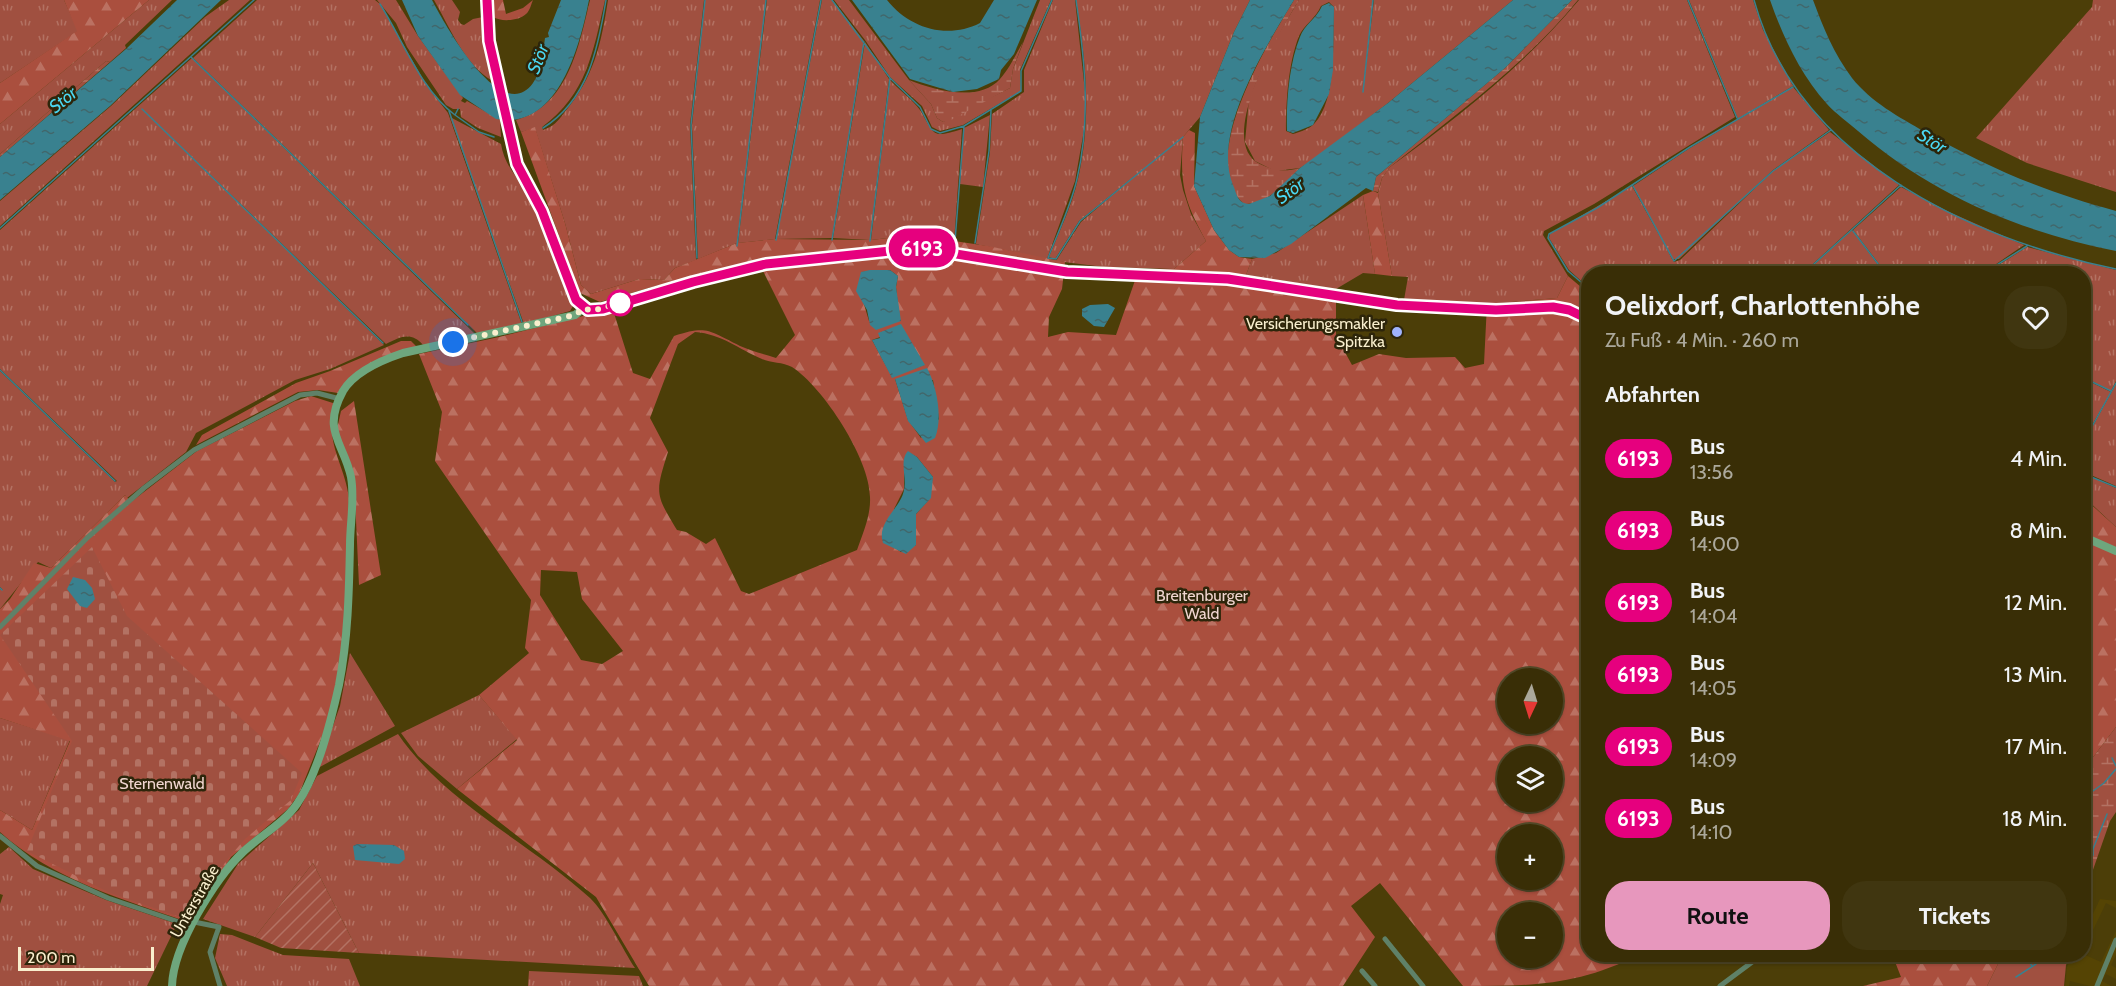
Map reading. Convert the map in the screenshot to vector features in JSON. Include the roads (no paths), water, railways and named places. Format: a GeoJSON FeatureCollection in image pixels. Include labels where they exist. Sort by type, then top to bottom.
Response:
{"type":"FeatureCollection","features":[{"type":"Feature","properties":{"kind":"main road"},"geometry":{"type":"LineString","coordinates":[[487,0],[489,41],[519,170],[542,211],[576,300],[590,311],[766,264],[911,248],[943,250],[1067,272],[1228,279],[1397,305],[1496,310],[1561,308],[1581,316]]}},
{"type":"Feature","properties":{"kind":"main road"},"geometry":{"type":"LineString","coordinates":[[340,400],[350,383],[381,361],[403,353],[575,315],[584,308]]}},
{"type":"Feature","properties":{"kind":"main road","name":"Unterstraße"},"geometry":{"type":"LineString","coordinates":[[172,986],[175,966],[192,924],[232,864],[291,812],[303,794],[329,724],[348,627],[352,498],[351,476],[333,434],[333,424],[340,400]]}},
{"type":"Feature","properties":{"kind":"main road"},"geometry":{"type":"LineString","coordinates":[[2091,540],[2116,551]]}},
{"type":"Feature","properties":{"kind":"street"},"geometry":{"type":"LineString","coordinates":[[0,627],[121,507],[194,450],[300,394],[317,393],[340,400]]}},
{"type":"Feature","properties":{"kind":"street"},"geometry":{"type":"LineString","coordinates":[[0,836],[37,866],[108,898],[192,924],[219,927],[210,952],[220,986]]}},
{"type":"Feature","properties":{"kind":"street"},"geometry":{"type":"LineString","coordinates":[[1385,939],[1423,986]]}},
{"type":"Feature","properties":{"kind":"street"},"geometry":{"type":"LineString","coordinates":[[2097,986],[2116,940]]}},
{"type":"Feature","properties":{"kind":"street"},"geometry":{"type":"LineString","coordinates":[[1720,986],[1752,962]]}},
{"type":"Feature","properties":{"kind":"street"},"geometry":{"type":"LineString","coordinates":[[1362,971],[1375,986]]}},
{"type":"Feature","properties":{"kind":"water"},"geometry":{"type":"Polygon","coordinates":[[[177,0],[221,0],[110,106],[0,200],[0,157],[126,49],[177,0]]]}},
{"type":"Feature","properties":{"kind":"water"},"geometry":{"type":"Polygon","coordinates":[[[402,0],[432,0],[460,47],[490,82],[505,92],[520,93],[536,78],[542,61],[545,38],[549,37],[548,33],[561,0],[589,0],[572,61],[550,99],[535,112],[517,119],[496,119],[460,95],[418,36],[402,0]]]}},
{"type":"Feature","properties":{"kind":"water"},"geometry":{"type":"Polygon","coordinates":[[[852,0],[887,0],[906,18],[917,24],[942,31],[955,31],[980,23],[994,0],[1037,0],[1014,54],[1001,70],[999,79],[977,89],[953,92],[910,79],[852,0]]]}},
{"type":"Feature","properties":{"kind":"water","name":"Stör"},"geometry":{"type":"Polygon","coordinates":[[[1250,0],[1294,0],[1257,64],[1245,90],[1229,140],[1228,164],[1233,185],[1240,200],[1249,204],[1270,196],[1300,168],[1388,103],[1513,0],[1572,0],[1505,68],[1376,177],[1373,191],[1366,188],[1291,244],[1265,258],[1239,257],[1229,250],[1214,230],[1194,186],[1200,117],[1234,32],[1250,0]]]}},
{"type":"Feature","properties":{"kind":"water","name":"Stör"},"geometry":{"type":"Polygon","coordinates":[[[1770,0],[1813,0],[1830,40],[1852,78],[1877,102],[1895,115],[1949,145],[2018,178],[2065,196],[2116,211],[2116,251],[2012,222],[1947,192],[1886,154],[1834,111],[1817,92],[1793,55],[1770,0]]]}},
{"type":"Feature","properties":{"kind":"water"},"geometry":{"type":"Polygon","coordinates":[[[1329,3],[1334,7],[1333,70],[1329,94],[1313,125],[1293,133],[1287,131],[1287,108],[1296,48],[1304,29],[1322,6],[1329,3]]]}},
{"type":"Feature","properties":{"kind":"water"},"geometry":{"type":"Polygon","coordinates":[[[890,270],[898,276],[896,287],[901,321],[876,330],[870,325],[867,310],[856,291],[861,272],[890,270]]]}},
{"type":"Feature","properties":{"kind":"water"},"geometry":{"type":"Polygon","coordinates":[[[1108,304],[1115,308],[1104,327],[1094,326],[1082,316],[1082,309],[1090,305],[1108,304]]]}},
{"type":"Feature","properties":{"kind":"water"},"geometry":{"type":"Polygon","coordinates":[[[901,324],[925,365],[892,378],[872,340],[880,338],[878,333],[901,324]]]}},
{"type":"Feature","properties":{"kind":"water"},"geometry":{"type":"Polygon","coordinates":[[[927,368],[934,384],[939,421],[935,438],[926,443],[908,421],[895,379],[927,368]]]}},
{"type":"Feature","properties":{"kind":"water"},"geometry":{"type":"Polygon","coordinates":[[[908,451],[917,457],[933,477],[931,498],[916,514],[916,545],[906,554],[883,543],[882,535],[886,522],[902,497],[905,485],[904,459],[908,451]]]}},
{"type":"Feature","properties":{"kind":"water"},"geometry":{"type":"Polygon","coordinates":[[[73,577],[85,580],[92,588],[95,599],[87,608],[80,606],[67,589],[73,577]]]}},
{"type":"Feature","properties":{"kind":"water"},"geometry":{"type":"Polygon","coordinates":[[[357,844],[394,845],[404,851],[405,859],[399,864],[355,860],[353,846],[357,844]]]}},
{"type":"Feature","properties":{"kind":"waterway"},"geometry":{"type":"LineString","coordinates":[[0,228],[254,0]]}},
{"type":"Feature","properties":{"kind":"waterway"},"geometry":{"type":"LineString","coordinates":[[543,128],[571,103],[581,88],[594,55],[606,0]]}},
{"type":"Feature","properties":{"kind":"waterway"},"geometry":{"type":"LineString","coordinates":[[697,258],[691,125],[705,0]]}},
{"type":"Feature","properties":{"kind":"waterway"},"geometry":{"type":"LineString","coordinates":[[737,246],[766,0]]}},
{"type":"Feature","properties":{"kind":"waterway"},"geometry":{"type":"LineString","coordinates":[[776,240],[821,0]]}},
{"type":"Feature","properties":{"kind":"waterway"},"geometry":{"type":"LineString","coordinates":[[832,0],[890,78],[920,107],[931,129],[940,133],[964,126],[1021,91],[1021,71],[1052,0]]}},
{"type":"Feature","properties":{"kind":"waterway"},"geometry":{"type":"LineString","coordinates":[[1076,0],[1084,68],[1084,134],[1074,189],[1048,258],[1056,259],[1080,221],[1183,137]]}},
{"type":"Feature","properties":{"kind":"waterway"},"geometry":{"type":"LineString","coordinates":[[1363,92],[1373,0]]}},
{"type":"Feature","properties":{"kind":"waterway"},"geometry":{"type":"LineString","coordinates":[[1688,0],[1737,118]]}},
{"type":"Feature","properties":{"kind":"waterway"},"geometry":{"type":"LineString","coordinates":[[1754,0],[1776,55],[1808,104],[1849,146],[1896,182],[1948,212],[2003,236],[2060,255],[2116,269]]}},
{"type":"Feature","properties":{"kind":"waterway"},"geometry":{"type":"LineString","coordinates":[[380,4],[422,78],[432,92],[455,115]]}},
{"type":"Feature","properties":{"kind":"waterway"},"geometry":{"type":"LineString","coordinates":[[832,240],[864,42]]}},
{"type":"Feature","properties":{"kind":"waterway"},"geometry":{"type":"LineString","coordinates":[[191,57],[468,325]]}},
{"type":"Feature","properties":{"kind":"waterway"},"geometry":{"type":"LineString","coordinates":[[870,241],[890,78]]}},
{"type":"Feature","properties":{"kind":"waterway"},"geometry":{"type":"LineString","coordinates":[[1581,282],[1568,271],[1548,238],[1549,234],[1597,208],[1690,147],[1793,87]]}},
{"type":"Feature","properties":{"kind":"waterway"},"geometry":{"type":"LineString","coordinates":[[142,109],[383,343]]}},
{"type":"Feature","properties":{"kind":"waterway"},"geometry":{"type":"LineString","coordinates":[[458,109],[455,115],[479,132],[494,137]]}},
{"type":"Feature","properties":{"kind":"waterway"},"geometry":{"type":"LineString","coordinates":[[975,243],[989,151],[991,110]]}},
{"type":"Feature","properties":{"kind":"waterway"},"geometry":{"type":"LineString","coordinates":[[449,111],[522,322]]}},
{"type":"Feature","properties":{"kind":"waterway"},"geometry":{"type":"LineString","coordinates":[[955,241],[964,126]]}},
{"type":"Feature","properties":{"kind":"waterway"},"geometry":{"type":"LineString","coordinates":[[1633,186],[1674,261],[1773,171],[1831,130]]}},
{"type":"Feature","properties":{"kind":"waterway"},"geometry":{"type":"LineString","coordinates":[[1812,266],[1901,185]]}},
{"type":"Feature","properties":{"kind":"waterway"},"geometry":{"type":"LineString","coordinates":[[1853,231],[1880,266]]}},
{"type":"Feature","properties":{"kind":"waterway"},"geometry":{"type":"LineString","coordinates":[[1995,266],[2027,246]]}},
{"type":"Feature","properties":{"kind":"waterway"},"geometry":{"type":"LineString","coordinates":[[0,370],[115,481]]}},
{"type":"Feature","properties":{"kind":"waterway"},"geometry":{"type":"LineString","coordinates":[[2091,381],[2111,391]]}},
{"type":"Feature","properties":{"kind":"waterway"},"geometry":{"type":"LineString","coordinates":[[2091,428],[2116,383]]}},
{"type":"Feature","properties":{"kind":"waterway"},"geometry":{"type":"LineString","coordinates":[[2091,477],[2116,487]]}},
{"type":"Feature","properties":{"kind":"waterway"},"geometry":{"type":"LineString","coordinates":[[2112,758],[2116,766]]}},
{"type":"Feature","properties":{"kind":"waterway"},"geometry":{"type":"LineString","coordinates":[[2091,792],[2104,783],[2116,769]]}},
{"type":"Feature","properties":{"kind":"waterway"},"geometry":{"type":"LineString","coordinates":[[2091,858],[2107,814]]}},
{"type":"Feature","properties":{"kind":"waterway"},"geometry":{"type":"LineString","coordinates":[[2029,962],[2032,966]]}},
{"type":"Feature","properties":{"kind":"waterway"},"geometry":{"type":"LineString","coordinates":[[2016,977],[2037,962]]}},
{"type":"Feature","properties":{"kind":"place","name":"Versicherungsmakler Spitzka"},"geometry":{"type":"Point","coordinates":[1397,332]}},
{"type":"Feature","properties":{"kind":"park label","name":"Breitenburger Wald"},"geometry":{"type":"Point","coordinates":[1202,604]}},
{"type":"Feature","properties":{"kind":"park label","name":"Sternenwald"},"geometry":{"type":"Point","coordinates":[162,783]}}]}
